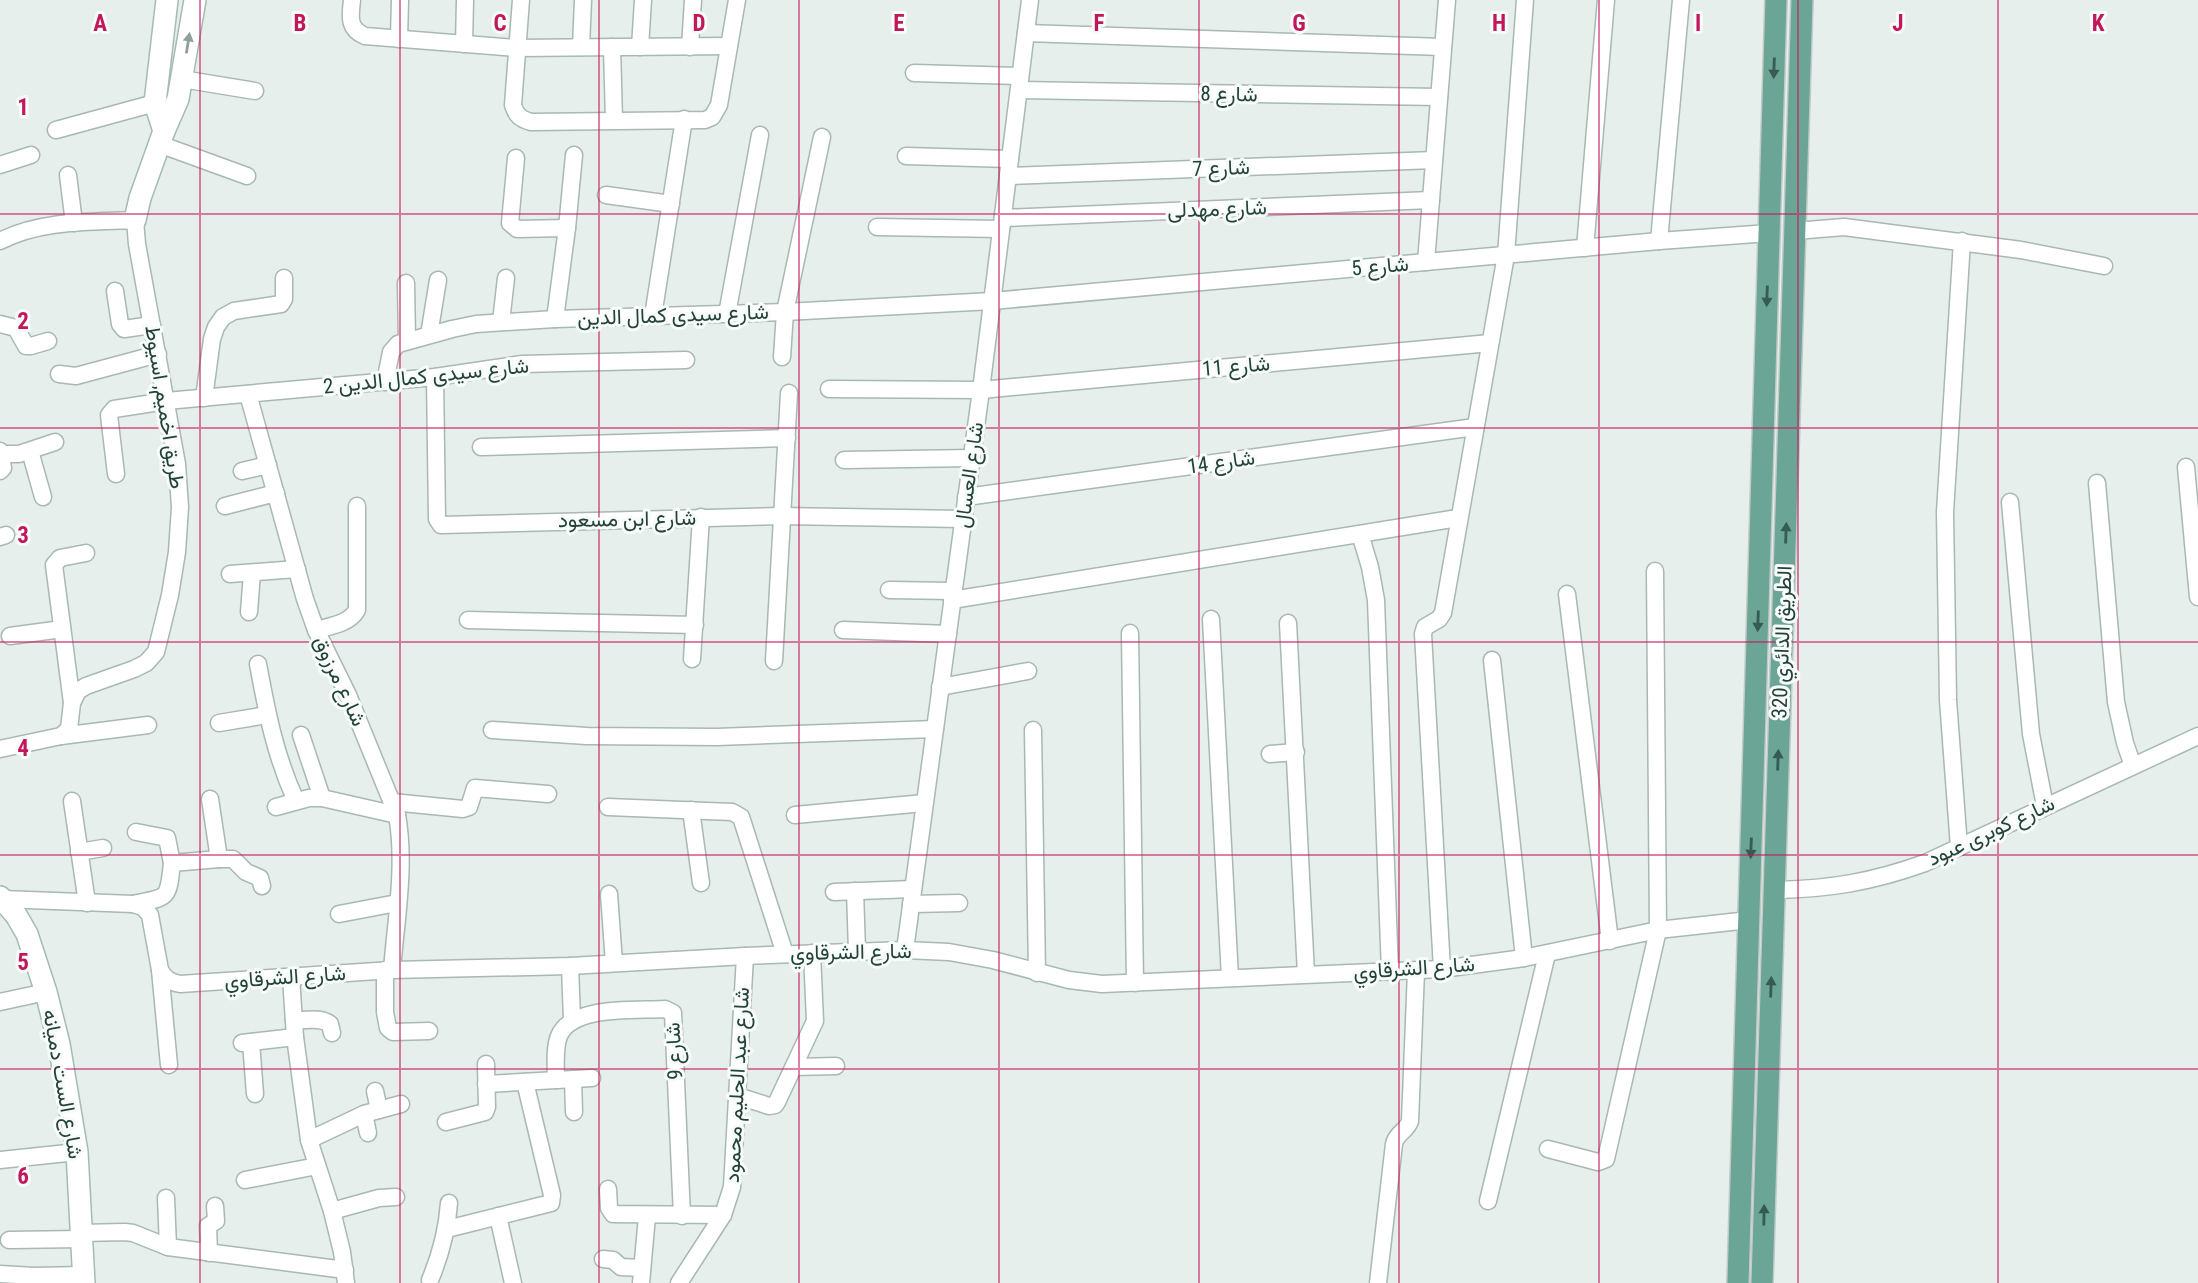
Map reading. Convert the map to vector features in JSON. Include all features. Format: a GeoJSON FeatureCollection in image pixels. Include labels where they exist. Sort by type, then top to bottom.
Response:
{"type":"FeatureCollection","features":[{"type":"Feature","properties":{"kind":"main road","name":"الطريق الدائري 320"},"geometry":{"type":"LineString","coordinates":[[1738,1283],[1776,0]]}},
{"type":"Feature","properties":{"kind":"main road","name":"الطريق الدائري 320"},"geometry":{"type":"LineString","coordinates":[[1762,1283],[1802,0]]}},
{"type":"Feature","properties":{"kind":"main road"},"geometry":{"type":"LineString","coordinates":[[1741,1169],[1765,1169]]}},
{"type":"Feature","properties":{"kind":"street"},"geometry":{"type":"LineString","coordinates":[[352,0],[351,25],[356,33],[366,36],[516,48],[729,46]]}},
{"type":"Feature","properties":{"kind":"street"},"geometry":{"type":"LineString","coordinates":[[399,39],[400,0]]}},
{"type":"Feature","properties":{"kind":"street"},"geometry":{"type":"LineString","coordinates":[[464,44],[465,0]]}},
{"type":"Feature","properties":{"kind":"street"},"geometry":{"type":"LineString","coordinates":[[521,0],[513,105],[515,113],[522,120],[531,122],[705,120],[716,112],[737,0]]}},
{"type":"Feature","properties":{"kind":"street"},"geometry":{"type":"LineString","coordinates":[[581,47],[583,0]]}},
{"type":"Feature","properties":{"kind":"street"},"geometry":{"type":"LineString","coordinates":[[640,47],[643,0]]}},
{"type":"Feature","properties":{"kind":"street"},"geometry":{"type":"LineString","coordinates":[[690,47],[693,0]]}},
{"type":"Feature","properties":{"kind":"street","name":"شارع العسال"},"geometry":{"type":"LineString","coordinates":[[905,950],[981,390],[1030,0]]}},
{"type":"Feature","properties":{"kind":"street"},"geometry":{"type":"LineString","coordinates":[[1426,262],[1447,0]]}},
{"type":"Feature","properties":{"kind":"street"},"geometry":{"type":"LineString","coordinates":[[1442,969],[1423,634],[1425,627],[1439,620],[1443,614],[1506,255],[1525,0]]}},
{"type":"Feature","properties":{"kind":"street"},"geometry":{"type":"LineString","coordinates":[[1585,248],[1606,0]]}},
{"type":"Feature","properties":{"kind":"street"},"geometry":{"type":"LineString","coordinates":[[1659,241],[1681,0]]}},
{"type":"Feature","properties":{"kind":"street"},"geometry":{"type":"LineString","coordinates":[[194,3],[167,1],[155,103],[162,138],[247,176]]}},
{"type":"Feature","properties":{"kind":"street","name":"طريق اخميم, اسيوط"},"geometry":{"type":"LineString","coordinates":[[72,703],[78,691],[86,686],[134,669],[146,663],[156,652],[177,552],[180,507],[177,464],[136,244],[135,220],[178,99],[194,3]]}},
{"type":"Feature","properties":{"kind":"street"},"geometry":{"type":"LineString","coordinates":[[1026,33],[1443,47]]}},
{"type":"Feature","properties":{"kind":"street"},"geometry":{"type":"LineString","coordinates":[[612,47],[614,120]]}},
{"type":"Feature","properties":{"kind":"street","name":"شارع 8"},"geometry":{"type":"LineString","coordinates":[[914,73],[1020,83],[1439,97]]}},
{"type":"Feature","properties":{"kind":"street"},"geometry":{"type":"LineString","coordinates":[[182,79],[255,91]]}},
{"type":"Feature","properties":{"kind":"street"},"geometry":{"type":"LineString","coordinates":[[56,130],[155,103]]}},
{"type":"Feature","properties":{"kind":"street"},"geometry":{"type":"LineString","coordinates":[[653,316],[684,119]]}},
{"type":"Feature","properties":{"kind":"street"},"geometry":{"type":"LineString","coordinates":[[727,313],[760,135]]}},
{"type":"Feature","properties":{"kind":"street"},"geometry":{"type":"LineString","coordinates":[[782,357],[785,312],[822,137]]}},
{"type":"Feature","properties":{"kind":"street"},"geometry":{"type":"LineString","coordinates":[[0,165],[31,155]]}},
{"type":"Feature","properties":{"kind":"street"},"geometry":{"type":"LineString","coordinates":[[555,319],[574,155]]}},
{"type":"Feature","properties":{"kind":"street"},"geometry":{"type":"LineString","coordinates":[[906,156],[1010,159]]}},
{"type":"Feature","properties":{"kind":"street"},"geometry":{"type":"LineString","coordinates":[[516,158],[510,223],[517,229],[567,228]]}},
{"type":"Feature","properties":{"kind":"street","name":"شارع 7"},"geometry":{"type":"LineString","coordinates":[[1008,176],[1434,160]]}},
{"type":"Feature","properties":{"kind":"street"},"geometry":{"type":"LineString","coordinates":[[68,175],[74,223]]}},
{"type":"Feature","properties":{"kind":"street"},"geometry":{"type":"LineString","coordinates":[[606,195],[671,204]]}},
{"type":"Feature","properties":{"kind":"street","name":"شارع مهدلى"},"geometry":{"type":"LineString","coordinates":[[877,226],[1002,223],[1431,200]]}},
{"type":"Feature","properties":{"kind":"street"},"geometry":{"type":"LineString","coordinates":[[0,241],[28,230],[51,225],[135,220]]}},
{"type":"Feature","properties":{"kind":"street"},"geometry":{"type":"LineString","coordinates":[[1795,231],[1844,227],[1962,241],[2104,266]]}},
{"type":"Feature","properties":{"kind":"street","name":"شارع 5"},"geometry":{"type":"LineString","coordinates":[[992,301],[1769,233]]}},
{"type":"Feature","properties":{"kind":"street"},"geometry":{"type":"LineString","coordinates":[[1959,847],[1948,700],[1944,512],[1962,241]]}},
{"type":"Feature","properties":{"kind":"street"},"geometry":{"type":"LineString","coordinates":[[204,398],[216,327],[223,317],[234,311],[281,304],[284,299],[284,278]]}},
{"type":"Feature","properties":{"kind":"street"},"geometry":{"type":"LineString","coordinates":[[501,322],[506,278]]}},
{"type":"Feature","properties":{"kind":"street"},"geometry":{"type":"LineString","coordinates":[[429,335],[438,280]]}},
{"type":"Feature","properties":{"kind":"street"},"geometry":{"type":"LineString","coordinates":[[385,382],[391,352],[398,344],[407,341],[406,283]]}},
{"type":"Feature","properties":{"kind":"street"},"geometry":{"type":"LineString","coordinates":[[114,291],[120,324],[124,328],[152,325]]}},
{"type":"Feature","properties":{"kind":"street","name":"شارع سيدى كمال الدين"},"geometry":{"type":"LineString","coordinates":[[407,341],[476,324],[501,322],[785,312],[992,301]]}},
{"type":"Feature","properties":{"kind":"street"},"geometry":{"type":"LineString","coordinates":[[0,324],[16,328],[26,346],[48,341]]}},
{"type":"Feature","properties":{"kind":"street","name":"شارع 11"},"geometry":{"type":"LineString","coordinates":[[829,389],[981,390],[1490,343]]}},
{"type":"Feature","properties":{"kind":"street"},"geometry":{"type":"LineString","coordinates":[[59,374],[76,376],[158,354]]}},
{"type":"Feature","properties":{"kind":"street","name":"شارع سيدى كمال الدين 2"},"geometry":{"type":"LineString","coordinates":[[116,474],[108,415],[110,410],[166,401],[435,377],[522,364],[686,360]]}},
{"type":"Feature","properties":{"kind":"street","name":"شارع ابن مسعود"},"geometry":{"type":"LineString","coordinates":[[435,377],[437,519],[441,525],[781,516],[963,519]]}},
{"type":"Feature","properties":{"kind":"street"},"geometry":{"type":"LineString","coordinates":[[774,661],[789,393]]}},
{"type":"Feature","properties":{"kind":"street","name":"شارع مرزوق"},"geometry":{"type":"LineString","coordinates":[[248,394],[316,630],[348,695],[394,808],[401,847],[388,970],[385,1012],[388,1028],[393,1032],[429,1031]]}},
{"type":"Feature","properties":{"kind":"street","name":"شارع 14"},"geometry":{"type":"LineString","coordinates":[[966,498],[1475,427]]}},
{"type":"Feature","properties":{"kind":"street"},"geometry":{"type":"LineString","coordinates":[[481,447],[787,438]]}},
{"type":"Feature","properties":{"kind":"street"},"geometry":{"type":"LineString","coordinates":[[0,471],[3,469],[0,453],[19,454],[55,442]]}},
{"type":"Feature","properties":{"kind":"street"},"geometry":{"type":"LineString","coordinates":[[30,451],[43,497]]}},
{"type":"Feature","properties":{"kind":"street"},"geometry":{"type":"LineString","coordinates":[[844,460],[972,458]]}},
{"type":"Feature","properties":{"kind":"street"},"geometry":{"type":"LineString","coordinates":[[242,471],[268,465]]}},
{"type":"Feature","properties":{"kind":"street"},"geometry":{"type":"LineString","coordinates":[[2186,467],[2198,597]]}},
{"type":"Feature","properties":{"kind":"street"},"geometry":{"type":"LineString","coordinates":[[2097,483],[2116,702],[2122,733],[2133,766]]}},
{"type":"Feature","properties":{"kind":"street"},"geometry":{"type":"LineString","coordinates":[[225,506],[276,493]]}},
{"type":"Feature","properties":{"kind":"street"},"geometry":{"type":"LineString","coordinates":[[2010,502],[2031,734],[2045,806]]}},
{"type":"Feature","properties":{"kind":"street"},"geometry":{"type":"LineString","coordinates":[[316,630],[347,621],[357,610],[357,506]]}},
{"type":"Feature","properties":{"kind":"street"},"geometry":{"type":"LineString","coordinates":[[692,659],[701,517]]}},
{"type":"Feature","properties":{"kind":"street"},"geometry":{"type":"LineString","coordinates":[[889,590],[953,595],[1458,518]]}},
{"type":"Feature","properties":{"kind":"street"},"geometry":{"type":"LineString","coordinates":[[1360,534],[1370,566],[1376,600],[1390,972]]}},
{"type":"Feature","properties":{"kind":"street"},"geometry":{"type":"LineString","coordinates":[[61,736],[69,729],[72,703],[54,565],[60,558],[86,553]]}},
{"type":"Feature","properties":{"kind":"street"},"geometry":{"type":"LineString","coordinates":[[230,574],[297,569]]}},
{"type":"Feature","properties":{"kind":"street"},"geometry":{"type":"LineString","coordinates":[[1548,1149],[1598,1162],[1605,1160],[1658,930],[1655,571]]}},
{"type":"Feature","properties":{"kind":"street"},"geometry":{"type":"LineString","coordinates":[[249,612],[253,573]]}},
{"type":"Feature","properties":{"kind":"street"},"geometry":{"type":"LineString","coordinates":[[1567,594],[1610,941]]}},
{"type":"Feature","properties":{"kind":"street"},"geometry":{"type":"LineString","coordinates":[[1211,619],[1230,978]]}},
{"type":"Feature","properties":{"kind":"street"},"geometry":{"type":"LineString","coordinates":[[468,620],[695,625]]}},
{"type":"Feature","properties":{"kind":"street"},"geometry":{"type":"LineString","coordinates":[[1289,623],[1306,974]]}},
{"type":"Feature","properties":{"kind":"street"},"geometry":{"type":"LineString","coordinates":[[10,636],[62,629]]}},
{"type":"Feature","properties":{"kind":"street"},"geometry":{"type":"LineString","coordinates":[[843,630],[948,634]]}},
{"type":"Feature","properties":{"kind":"street"},"geometry":{"type":"LineString","coordinates":[[1130,633],[1135,982]]}},
{"type":"Feature","properties":{"kind":"street"},"geometry":{"type":"LineString","coordinates":[[1492,660],[1524,958]]}},
{"type":"Feature","properties":{"kind":"street"},"geometry":{"type":"LineString","coordinates":[[258,664],[267,715],[283,773],[296,801]]}},
{"type":"Feature","properties":{"kind":"street"},"geometry":{"type":"LineString","coordinates":[[940,687],[1028,671]]}},
{"type":"Feature","properties":{"kind":"street"},"geometry":{"type":"LineString","coordinates":[[219,723],[267,715]]}},
{"type":"Feature","properties":{"kind":"street"},"geometry":{"type":"LineString","coordinates":[[0,749],[61,736],[148,725]]}},
{"type":"Feature","properties":{"kind":"street"},"geometry":{"type":"LineString","coordinates":[[492,730],[587,736],[717,737],[935,729]]}},
{"type":"Feature","properties":{"kind":"street"},"geometry":{"type":"LineString","coordinates":[[1033,730],[1037,972]]}},
{"type":"Feature","properties":{"kind":"street"},"geometry":{"type":"LineString","coordinates":[[301,735],[322,798]]}},
{"type":"Feature","properties":{"kind":"street","name":"شارع كوبرى عبود"},"geometry":{"type":"LineString","coordinates":[[1774,890],[1814,890],[1864,882],[1925,863],[2198,736]]}},
{"type":"Feature","properties":{"kind":"street"},"geometry":{"type":"LineString","coordinates":[[1270,754],[1296,752]]}},
{"type":"Feature","properties":{"kind":"street"},"geometry":{"type":"LineString","coordinates":[[276,807],[322,798],[394,808],[463,809],[469,807],[475,788],[548,794]]}},
{"type":"Feature","properties":{"kind":"street"},"geometry":{"type":"LineString","coordinates":[[210,799],[219,859]]}},
{"type":"Feature","properties":{"kind":"street"},"geometry":{"type":"LineString","coordinates":[[72,801],[87,903]]}},
{"type":"Feature","properties":{"kind":"street"},"geometry":{"type":"LineString","coordinates":[[795,815],[925,803]]}},
{"type":"Feature","properties":{"kind":"street"},"geometry":{"type":"LineString","coordinates":[[608,807],[732,813],[741,817],[785,954]]}},
{"type":"Feature","properties":{"kind":"street"},"geometry":{"type":"LineString","coordinates":[[691,810],[701,883]]}},
{"type":"Feature","properties":{"kind":"street"},"geometry":{"type":"LineString","coordinates":[[1,898],[133,904],[165,896],[172,863],[167,838],[136,832]]}},
{"type":"Feature","properties":{"kind":"street"},"geometry":{"type":"LineString","coordinates":[[79,852],[103,848]]}},
{"type":"Feature","properties":{"kind":"street"},"geometry":{"type":"LineString","coordinates":[[172,863],[233,859],[246,872],[260,878],[262,886]]}},
{"type":"Feature","properties":{"kind":"street"},"geometry":{"type":"LineString","coordinates":[[855,891],[857,951]]}},
{"type":"Feature","properties":{"kind":"street"},"geometry":{"type":"LineString","coordinates":[[834,892],[912,896],[959,904]]}},
{"type":"Feature","properties":{"kind":"street"},"geometry":{"type":"LineString","coordinates":[[609,894],[614,963]]}},
{"type":"Feature","properties":{"kind":"street","name":"شارع الست دميانه"},"geometry":{"type":"LineString","coordinates":[[1,898],[16,915],[27,934],[59,1044],[77,1152],[84,1279]]}},
{"type":"Feature","properties":{"kind":"street"},"geometry":{"type":"LineString","coordinates":[[339,914],[397,903]]}},
{"type":"Feature","properties":{"kind":"street"},"geometry":{"type":"LineString","coordinates":[[133,904],[143,907],[150,915],[160,970],[169,1065]]}},
{"type":"Feature","properties":{"kind":"street","name":"شارع الشرقاوي"},"geometry":{"type":"LineString","coordinates":[[160,970],[172,982],[180,984],[388,970],[570,966],[905,950],[949,952],[993,960],[1069,980],[1102,984],[1442,969],[1547,954],[1658,930],[1749,920]]}},
{"type":"Feature","properties":{"kind":"street"},"geometry":{"type":"LineString","coordinates":[[738,1096],[769,1106],[775,1105],[815,1021],[811,953]]}},
{"type":"Feature","properties":{"kind":"street"},"geometry":{"type":"LineString","coordinates":[[1488,1201],[1547,954]]}},
{"type":"Feature","properties":{"kind":"street","name":"شارع عبد الحليم محمود"},"geometry":{"type":"LineString","coordinates":[[679,1283],[723,1215],[730,1194],[734,1172],[744,956]]}},
{"type":"Feature","properties":{"kind":"street"},"geometry":{"type":"LineString","coordinates":[[556,1080],[559,1037],[572,1020],[570,966]]}},
{"type":"Feature","properties":{"kind":"street"},"geometry":{"type":"LineString","coordinates":[[1378,1283],[1394,1144],[1397,1135],[1406,1129],[1410,1121],[1416,971]]}},
{"type":"Feature","properties":{"kind":"street"},"geometry":{"type":"LineString","coordinates":[[9,1240],[125,1232],[168,1247],[346,1277],[332,1211],[309,1140],[294,1029],[291,977]]}},
{"type":"Feature","properties":{"kind":"street"},"geometry":{"type":"LineString","coordinates":[[0,1002],[46,992]]}},
{"type":"Feature","properties":{"kind":"street","name":"شارع 9"},"geometry":{"type":"LineString","coordinates":[[572,1020],[589,1013],[665,1009],[673,1013],[682,1216]]}},
{"type":"Feature","properties":{"kind":"street"},"geometry":{"type":"LineString","coordinates":[[254,1094],[246,1043],[294,1029],[308,1019],[326,1021],[330,1024],[331,1033]]}},
{"type":"Feature","properties":{"kind":"street"},"geometry":{"type":"LineString","coordinates":[[446,1122],[485,1112],[486,1064]]}},
{"type":"Feature","properties":{"kind":"street"},"geometry":{"type":"LineString","coordinates":[[794,1067],[836,1066]]}},
{"type":"Feature","properties":{"kind":"street"},"geometry":{"type":"LineString","coordinates":[[486,1084],[592,1078]]}},
{"type":"Feature","properties":{"kind":"street"},"geometry":{"type":"LineString","coordinates":[[573,1079],[574,1112]]}},
{"type":"Feature","properties":{"kind":"street"},"geometry":{"type":"LineString","coordinates":[[447,1229],[547,1205],[553,1200],[525,1082]]}},
{"type":"Feature","properties":{"kind":"street"},"geometry":{"type":"LineString","coordinates":[[368,1133],[375,1091]]}},
{"type":"Feature","properties":{"kind":"street"},"geometry":{"type":"LineString","coordinates":[[309,1140],[371,1112],[401,1104]]}},
{"type":"Feature","properties":{"kind":"street"},"geometry":{"type":"LineString","coordinates":[[0,1160],[77,1152]]}},
{"type":"Feature","properties":{"kind":"street"},"geometry":{"type":"LineString","coordinates":[[245,1180],[317,1166]]}},
{"type":"Feature","properties":{"kind":"street"},"geometry":{"type":"LineString","coordinates":[[608,1189],[608,1208],[613,1214],[723,1215]]}},
{"type":"Feature","properties":{"kind":"street"},"geometry":{"type":"LineString","coordinates":[[332,1211],[379,1198],[396,1197]]}},
{"type":"Feature","properties":{"kind":"street"},"geometry":{"type":"LineString","coordinates":[[166,1198],[168,1247]]}},
{"type":"Feature","properties":{"kind":"street"},"geometry":{"type":"LineString","coordinates":[[430,1280],[447,1229],[449,1203]]}},
{"type":"Feature","properties":{"kind":"street"},"geometry":{"type":"LineString","coordinates":[[209,1253],[208,1227],[216,1221],[215,1206]]}},
{"type":"Feature","properties":{"kind":"street"},"geometry":{"type":"LineString","coordinates":[[498,1216],[513,1283]]}},
{"type":"Feature","properties":{"kind":"street"},"geometry":{"type":"LineString","coordinates":[[603,1259],[613,1260],[621,1267],[641,1276],[647,1216]]}},
{"type":"Feature","properties":{"kind":"street"},"geometry":{"type":"LineString","coordinates":[[0,1274],[84,1279]]}}]}
